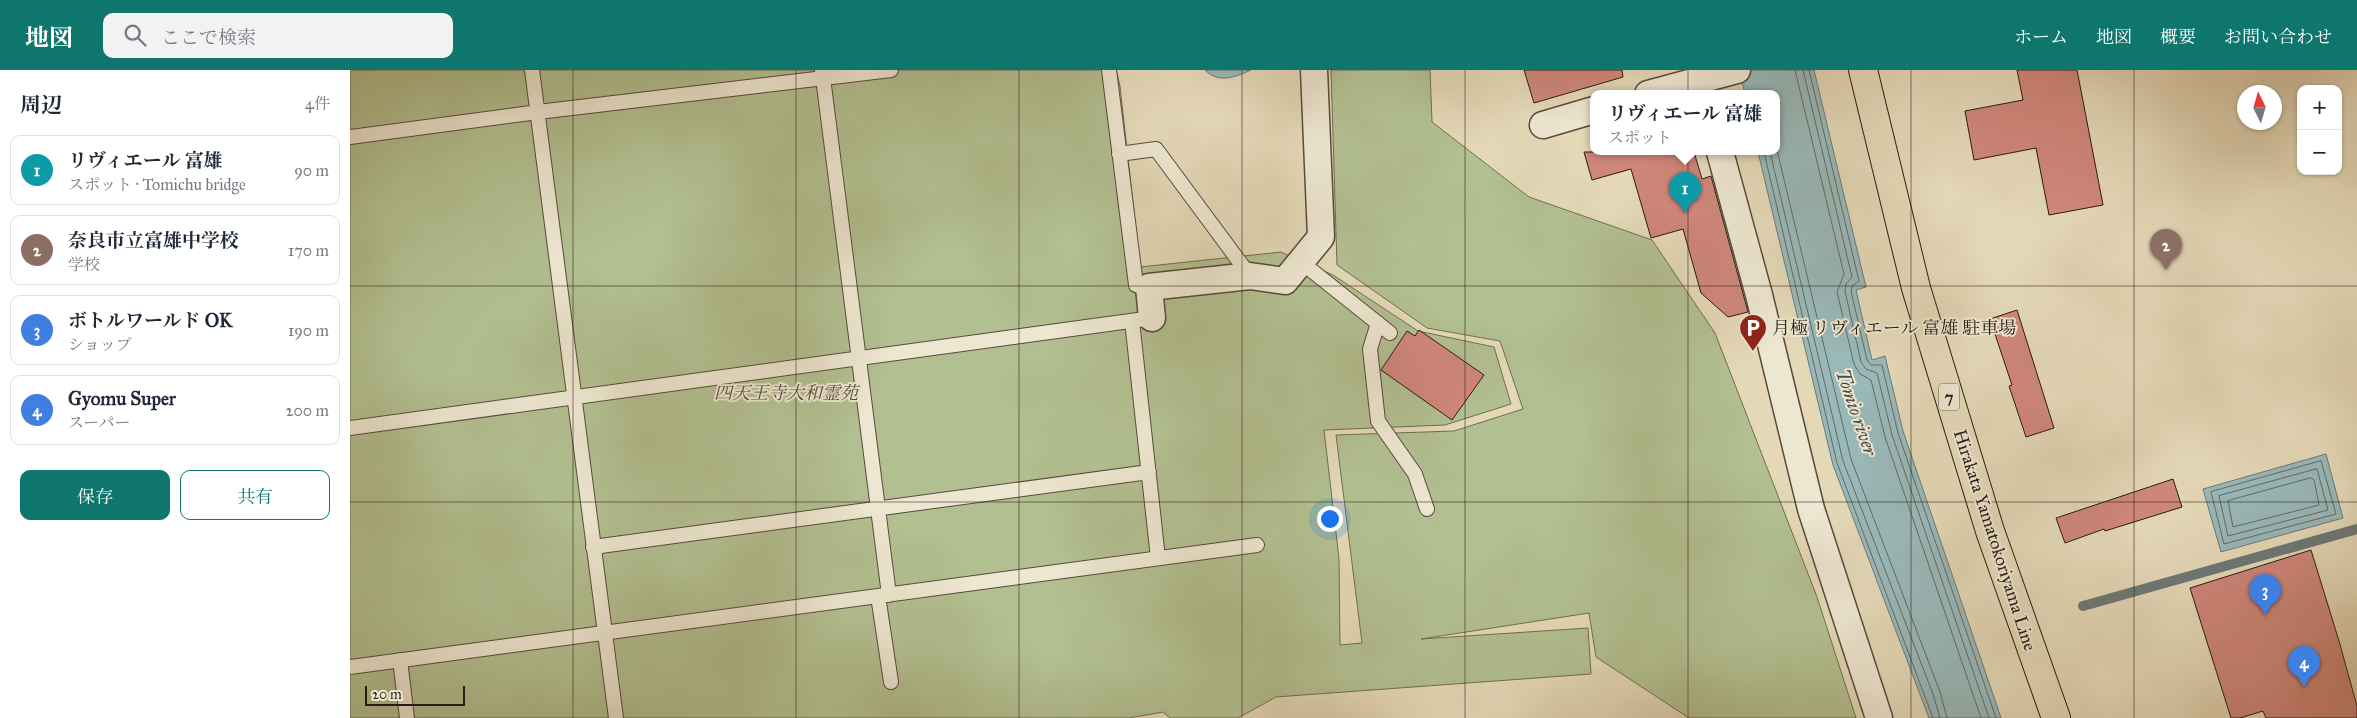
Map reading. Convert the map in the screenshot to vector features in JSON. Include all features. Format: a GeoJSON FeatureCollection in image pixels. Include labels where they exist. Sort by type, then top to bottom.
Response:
{"type":"FeatureCollection","features":[{"type":"Feature","properties":{"kind":"main road","name":"Hirakata Yamatokoriyama Line"},"geometry":{"type":"LineString","coordinates":[[1863,70],[1919,297],[1990,531],[2056,718]]}},
{"type":"Feature","properties":{"kind":"street"},"geometry":{"type":"LineString","coordinates":[[1142,319],[1149,288],[1250,276],[1285,281],[1321,237],[1314,70]]}},
{"type":"Feature","properties":{"kind":"street"},"geometry":{"type":"LineString","coordinates":[[1665,90],[1737,70]]}},
{"type":"Feature","properties":{"kind":"street"},"geometry":{"type":"LineString","coordinates":[[1543,125],[1590,111]]}},
{"type":"Feature","properties":{"kind":"street"},"geometry":{"type":"LineString","coordinates":[[1721,155],[1759,295],[1811,509],[1879,718]]}},
{"type":"Feature","properties":{"kind":"lane"},"geometry":{"type":"LineString","coordinates":[[532,70],[616,718]]}},
{"type":"Feature","properties":{"kind":"lane"},"geometry":{"type":"LineString","coordinates":[[350,137],[822,74],[891,70]]}},
{"type":"Feature","properties":{"kind":"lane"},"geometry":{"type":"LineString","coordinates":[[1108,70],[1136,285],[1149,288]]}},
{"type":"Feature","properties":{"kind":"lane"},"geometry":{"type":"LineString","coordinates":[[822,74],[878,509],[891,682]]}},
{"type":"Feature","properties":{"kind":"lane"},"geometry":{"type":"LineString","coordinates":[[1119,154],[1156,149],[1250,276]]}},
{"type":"Feature","properties":{"kind":"lane"},"geometry":{"type":"LineString","coordinates":[[1301,262],[1390,333]]}},
{"type":"Feature","properties":{"kind":"lane"},"geometry":{"type":"LineString","coordinates":[[350,428],[1142,319],[1149,472],[1158,558]]}},
{"type":"Feature","properties":{"kind":"lane"},"geometry":{"type":"LineString","coordinates":[[1378,323],[1370,349],[1378,421],[1415,474],[1427,509]]}},
{"type":"Feature","properties":{"kind":"lane"},"geometry":{"type":"LineString","coordinates":[[593,547],[1149,472]]}},
{"type":"Feature","properties":{"kind":"lane"},"geometry":{"type":"LineString","coordinates":[[350,667],[1257,545]]}},
{"type":"Feature","properties":{"kind":"lane"},"geometry":{"type":"LineString","coordinates":[[400,660],[407,718]]}},
{"type":"Feature","properties":{"kind":"green space","name":"四天王寺大和霊苑"},"geometry":{"type":"Polygon","coordinates":[[[350,70],[1116,70],[1120,86],[1140,267],[1281,252],[1333,275],[1418,331],[1494,347],[1511,404],[1445,425],[1324,430],[1339,559],[1340,645],[1362,643],[1336,435],[1454,431],[1523,409],[1500,341],[1427,328],[1337,265],[1331,70],[1430,70],[1432,122],[1529,197],[1652,240],[1715,333],[1817,597],[1856,718],[1689,718],[1596,657],[1589,613],[1421,639],[1588,628],[1591,674],[1276,697],[1238,718],[1170,718],[1163,712],[1129,718],[350,718],[350,70]]]}},
{"type":"Feature","properties":{"kind":"water"},"geometry":{"type":"Polygon","coordinates":[[[1205,70],[1251,70],[1233,77],[1221,78],[1205,70]]]}},
{"type":"Feature","properties":{"kind":"water","name":"Tomio river"},"geometry":{"type":"Polygon","coordinates":[[[1739,70],[1814,70],[1866,287],[1856,290],[1872,360],[1885,356],[1903,431],[2001,718],[1929,718],[1833,465],[1759,155],[1780,155],[1780,90],[1744,90],[1739,70]]]}},
{"type":"Feature","properties":{"kind":"water"},"geometry":{"type":"Polygon","coordinates":[[[2326,454],[2343,518],[2221,552],[2203,489],[2326,454]]]}},
{"type":"Feature","properties":{"kind":"building"},"geometry":{"type":"Polygon","coordinates":[[[1524,70],[1622,70],[1623,77],[1534,103],[1524,70]]]}},
{"type":"Feature","properties":{"kind":"building"},"geometry":{"type":"Polygon","coordinates":[[[2017,70],[2077,70],[2103,205],[2049,215],[2036,148],[1974,160],[1965,111],[2023,100],[2017,70]]]}},
{"type":"Feature","properties":{"kind":"building"},"geometry":{"type":"Polygon","coordinates":[[[1584,152],[1590,152],[1590,155],[1695,155],[1702,179],[1711,176],[1748,312],[1728,317],[1701,293],[1683,229],[1651,238],[1631,169],[1592,180],[1584,152]]]}},
{"type":"Feature","properties":{"kind":"building"},"geometry":{"type":"Polygon","coordinates":[[[2017,310],[2054,428],[2026,437],[2009,386],[2012,385],[1990,319],[2017,310]]]}},
{"type":"Feature","properties":{"kind":"building"},"geometry":{"type":"Polygon","coordinates":[[[1419,330],[1484,375],[1452,420],[1381,370],[1407,331],[1415,336],[1419,330]]]}},
{"type":"Feature","properties":{"kind":"building"},"geometry":{"type":"Polygon","coordinates":[[[2173,479],[2182,507],[2105,531],[2104,529],[2065,543],[2056,518],[2173,479]]]}},
{"type":"Feature","properties":{"kind":"building"},"geometry":{"type":"Polygon","coordinates":[[[2311,550],[2357,706],[2357,718],[2266,718],[2263,711],[2240,718],[2231,718],[2190,588],[2311,550]]]}},
{"type":"Feature","properties":{"kind":"waterway"},"geometry":{"type":"LineString","coordinates":[[2083,606],[2357,529]]}},
{"type":"Feature","properties":{"kind":"place","name":"リヴィエール 富雄"},"geometry":{"type":"Point","coordinates":[1685,213]}},
{"type":"Feature","properties":{"kind":"place","name":"奈良市立富雄中学校"},"geometry":{"type":"Point","coordinates":[2166,270]}},
{"type":"Feature","properties":{"kind":"place","name":"月極 リヴィエール 富雄 駐車場"},"geometry":{"type":"Point","coordinates":[1753,352]}},
{"type":"Feature","properties":{"kind":"place","name":"ボトルワールド OK"},"geometry":{"type":"Point","coordinates":[2265,615]}},
{"type":"Feature","properties":{"kind":"place","name":"Gyomu Super"},"geometry":{"type":"Point","coordinates":[2304,687]}}]}
